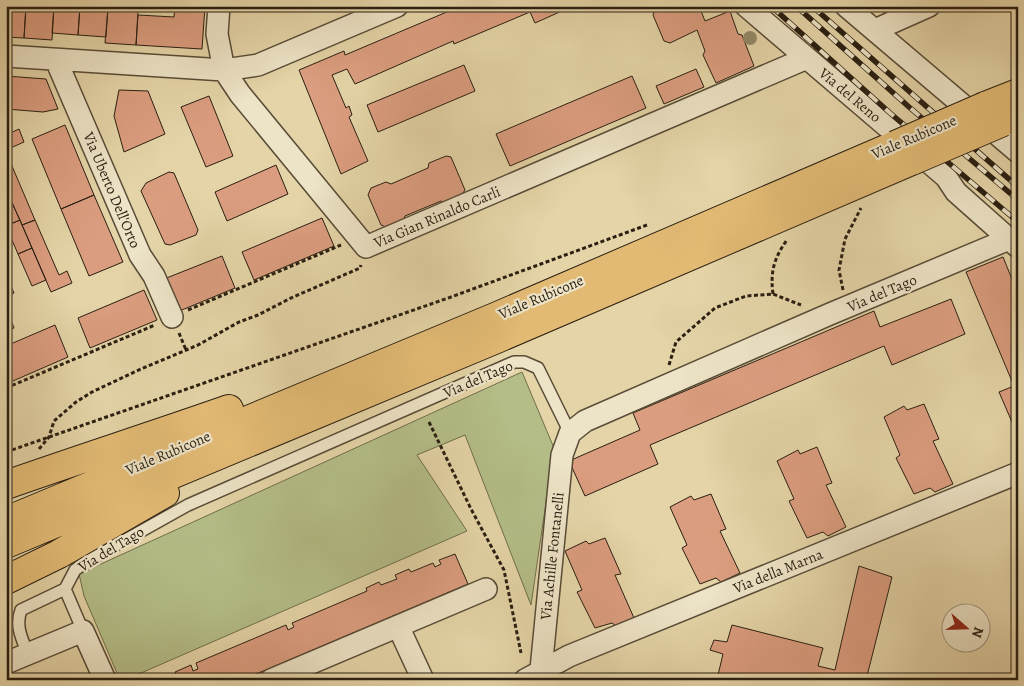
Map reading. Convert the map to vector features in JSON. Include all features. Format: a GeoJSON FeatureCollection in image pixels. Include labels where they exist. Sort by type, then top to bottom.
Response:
{"type":"FeatureCollection","features":[{"type":"Feature","properties":{"kind":"highway","name":"Viale Rubicone"},"geometry":{"type":"LineString","coordinates":[[67,507],[495,317],[1002,115],[1018,92]]}},
{"type":"Feature","properties":{"kind":"highway","name":"Viale Rubicone"},"geometry":{"type":"LineString","coordinates":[[67,507],[245,444],[499,338],[905,153]]}},
{"type":"Feature","properties":{"kind":"highway"},"geometry":{"type":"LineString","coordinates":[[6,486],[495,317]]}},
{"type":"Feature","properties":{"kind":"highway"},"geometry":{"type":"LineString","coordinates":[[6,580],[59,554],[166,493],[245,444]]}},
{"type":"Feature","properties":{"kind":"highway"},"geometry":{"type":"LineString","coordinates":[[6,521],[67,507]]}},
{"type":"Feature","properties":{"kind":"highway"},"geometry":{"type":"LineString","coordinates":[[6,544],[67,507]]}},
{"type":"Feature","properties":{"kind":"street"},"geometry":{"type":"LineString","coordinates":[[219,6],[217,34],[224,70]]}},
{"type":"Feature","properties":{"kind":"street"},"geometry":{"type":"LineString","coordinates":[[6,56],[224,70],[258,65],[397,6]]}},
{"type":"Feature","properties":{"kind":"street","name":"Via del Reno"},"geometry":{"type":"LineString","coordinates":[[746,6],[946,177],[956,192],[1013,243]]}},
{"type":"Feature","properties":{"kind":"street"},"geometry":{"type":"LineString","coordinates":[[846,6],[1018,152]]}},
{"type":"Feature","properties":{"kind":"street"},"geometry":{"type":"LineString","coordinates":[[874,30],[929,6]]}},
{"type":"Feature","properties":{"kind":"street","name":"Via Gian Rinaldo Carli"},"geometry":{"type":"LineString","coordinates":[[224,70],[240,94],[366,248],[807,58]]}},
{"type":"Feature","properties":{"kind":"street","name":"Via Uberto Dell'Orto"},"geometry":{"type":"LineString","coordinates":[[56,60],[140,256],[154,276],[172,317]]}},
{"type":"Feature","properties":{"kind":"street","name":"Via del Tago"},"geometry":{"type":"LineString","coordinates":[[570,433],[585,421],[839,311],[1013,243]]}},
{"type":"Feature","properties":{"kind":"street","name":"Via Achille Fontanelli"},"geometry":{"type":"LineString","coordinates":[[532,673],[562,455],[570,433]]}},
{"type":"Feature","properties":{"kind":"street","name":"Via della Marna"},"geometry":{"type":"LineString","coordinates":[[532,673],[1018,473]]}},
{"type":"Feature","properties":{"kind":"street"},"geometry":{"type":"LineString","coordinates":[[271,680],[486,589]]}},
{"type":"Feature","properties":{"kind":"street"},"geometry":{"type":"LineString","coordinates":[[398,626],[423,680]]}},
{"type":"Feature","properties":{"kind":"street"},"geometry":{"type":"LineString","coordinates":[[6,663],[83,631],[104,680]]}},
{"type":"Feature","properties":{"kind":"lane","name":"Via del Tago"},"geometry":{"type":"LineString","coordinates":[[65,589],[75,570],[86,562],[188,505],[514,362],[524,362],[538,368],[570,433]]}},
{"type":"Feature","properties":{"kind":"lane"},"geometry":{"type":"LineString","coordinates":[[28,654],[19,632],[18,619],[21,610],[65,589],[83,631]]}},
{"type":"Feature","properties":{"kind":"path"},"geometry":{"type":"LineString","coordinates":[[851,212],[867,206]]}},
{"type":"Feature","properties":{"kind":"path"},"geometry":{"type":"LineString","coordinates":[[668,373],[676,342],[715,308],[746,296],[773,294],[815,310],[839,311],[839,270],[845,239],[860,209]]}},
{"type":"Feature","properties":{"kind":"path"},"geometry":{"type":"LineString","coordinates":[[6,452],[209,382],[649,224]]}},
{"type":"Feature","properties":{"kind":"path"},"geometry":{"type":"LineString","coordinates":[[773,294],[771,281],[776,255],[788,238]]}},
{"type":"Feature","properties":{"kind":"path"},"geometry":{"type":"LineString","coordinates":[[34,456],[49,437],[54,421],[76,402],[141,368],[198,345],[239,322],[360,268],[366,248]]}},
{"type":"Feature","properties":{"kind":"path"},"geometry":{"type":"LineString","coordinates":[[429,422],[471,510],[504,570],[520,640],[532,673]]}},
{"type":"Feature","properties":{"kind":"green space"},"geometry":{"type":"Polygon","coordinates":[[[522,372],[554,448],[531,605],[465,435],[417,455],[467,531],[125,680],[120,680],[84,596],[79,574],[522,372]]]}},
{"type":"Feature","properties":{"kind":"building"},"geometry":{"type":"Polygon","coordinates":[[[6,6],[26,6],[24,38],[6,37],[6,6]]]}},
{"type":"Feature","properties":{"kind":"building"},"geometry":{"type":"Polygon","coordinates":[[[26,6],[54,6],[52,40],[24,38],[26,6]]]}},
{"type":"Feature","properties":{"kind":"building"},"geometry":{"type":"Polygon","coordinates":[[[54,6],[80,6],[78,35],[52,33],[54,6]]]}},
{"type":"Feature","properties":{"kind":"building"},"geometry":{"type":"Polygon","coordinates":[[[80,6],[108,6],[106,37],[78,35],[80,6]]]}},
{"type":"Feature","properties":{"kind":"building"},"geometry":{"type":"Polygon","coordinates":[[[175,6],[205,6],[202,49],[136,45],[138,15],[174,17],[175,6]]]}},
{"type":"Feature","properties":{"kind":"building"},"geometry":{"type":"Polygon","coordinates":[[[248,6],[307,6],[306,11],[248,6]]]}},
{"type":"Feature","properties":{"kind":"building"},"geometry":{"type":"Polygon","coordinates":[[[461,6],[573,6],[535,23],[530,12],[454,44],[453,41],[355,84],[347,69],[332,75],[346,108],[349,106],[352,115],[349,117],[368,161],[341,174],[299,70],[344,51],[345,55],[461,6]]]}},
{"type":"Feature","properties":{"kind":"building"},"geometry":{"type":"Polygon","coordinates":[[[653,6],[699,6],[705,21],[730,11],[738,34],[742,35],[754,66],[716,83],[703,55],[705,51],[697,30],[670,43],[664,41],[653,15],[655,10],[653,6]]]}},
{"type":"Feature","properties":{"kind":"building"},"geometry":{"type":"Polygon","coordinates":[[[881,6],[899,6],[884,13],[881,6]]]}},
{"type":"Feature","properties":{"kind":"building"},"geometry":{"type":"Polygon","coordinates":[[[108,9],[138,11],[136,45],[105,43],[108,9]]]}},
{"type":"Feature","properties":{"kind":"building"},"geometry":{"type":"Polygon","coordinates":[[[464,65],[475,91],[378,132],[367,105],[464,65]]]}},
{"type":"Feature","properties":{"kind":"building"},"geometry":{"type":"Polygon","coordinates":[[[696,69],[704,87],[664,104],[656,86],[696,69]]]}},
{"type":"Feature","properties":{"kind":"building"},"geometry":{"type":"Polygon","coordinates":[[[6,76],[46,79],[58,109],[43,112],[6,109],[6,76]]]}},
{"type":"Feature","properties":{"kind":"building"},"geometry":{"type":"Polygon","coordinates":[[[632,76],[646,108],[510,166],[496,134],[632,76]]]}},
{"type":"Feature","properties":{"kind":"building"},"geometry":{"type":"Polygon","coordinates":[[[119,90],[148,91],[165,134],[124,152],[114,116],[119,90]]]}},
{"type":"Feature","properties":{"kind":"building"},"geometry":{"type":"Polygon","coordinates":[[[209,96],[233,156],[206,167],[181,107],[209,96]]]}},
{"type":"Feature","properties":{"kind":"building"},"geometry":{"type":"Polygon","coordinates":[[[65,125],[94,195],[61,209],[32,139],[65,125]]]}},
{"type":"Feature","properties":{"kind":"building"},"geometry":{"type":"Polygon","coordinates":[[[19,129],[24,142],[6,150],[6,135],[19,129]]]}},
{"type":"Feature","properties":{"kind":"building"},"geometry":{"type":"Polygon","coordinates":[[[6,152],[35,220],[22,225],[6,189],[6,152]]]}},
{"type":"Feature","properties":{"kind":"building"},"geometry":{"type":"Polygon","coordinates":[[[446,156],[451,157],[465,190],[463,193],[445,203],[441,201],[405,216],[403,221],[386,227],[381,225],[368,195],[371,188],[386,182],[391,184],[428,168],[429,163],[446,156]]]}},
{"type":"Feature","properties":{"kind":"building"},"geometry":{"type":"Polygon","coordinates":[[[276,165],[288,194],[227,221],[215,192],[276,165]]]}},
{"type":"Feature","properties":{"kind":"building"},"geometry":{"type":"Polygon","coordinates":[[[169,172],[174,173],[198,230],[196,235],[170,245],[165,244],[141,191],[146,183],[169,172]]]}},
{"type":"Feature","properties":{"kind":"building"},"geometry":{"type":"Polygon","coordinates":[[[6,190],[20,220],[6,226],[6,190]]]}},
{"type":"Feature","properties":{"kind":"building"},"geometry":{"type":"Polygon","coordinates":[[[94,195],[123,262],[89,276],[61,209],[94,195]]]}},
{"type":"Feature","properties":{"kind":"building"},"geometry":{"type":"Polygon","coordinates":[[[322,218],[334,246],[254,280],[242,252],[322,218]]]}},
{"type":"Feature","properties":{"kind":"building"},"geometry":{"type":"Polygon","coordinates":[[[20,220],[32,248],[18,254],[6,226],[20,220]]]}},
{"type":"Feature","properties":{"kind":"building"},"geometry":{"type":"Polygon","coordinates":[[[35,220],[59,275],[67,271],[72,283],[51,292],[22,225],[35,220]]]}},
{"type":"Feature","properties":{"kind":"building"},"geometry":{"type":"Polygon","coordinates":[[[32,248],[46,280],[32,286],[18,254],[32,248]]]}},
{"type":"Feature","properties":{"kind":"building"},"geometry":{"type":"Polygon","coordinates":[[[222,256],[235,288],[177,312],[164,279],[222,256]]]}},
{"type":"Feature","properties":{"kind":"building"},"geometry":{"type":"Polygon","coordinates":[[[1003,257],[1018,294],[1018,436],[999,392],[1014,386],[966,272],[1003,257]]]}},
{"type":"Feature","properties":{"kind":"building"},"geometry":{"type":"Polygon","coordinates":[[[6,275],[14,293],[6,297],[6,275]]]}},
{"type":"Feature","properties":{"kind":"building"},"geometry":{"type":"Polygon","coordinates":[[[144,290],[157,320],[90,348],[78,318],[144,290]]]}},
{"type":"Feature","properties":{"kind":"building"},"geometry":{"type":"Polygon","coordinates":[[[951,299],[965,334],[892,365],[884,346],[650,445],[658,464],[585,496],[569,461],[640,430],[633,413],[874,311],[880,327],[951,299]]]}},
{"type":"Feature","properties":{"kind":"building"},"geometry":{"type":"Polygon","coordinates":[[[6,307],[14,328],[6,331],[6,307]]]}},
{"type":"Feature","properties":{"kind":"building"},"geometry":{"type":"Polygon","coordinates":[[[55,325],[68,357],[6,384],[6,346],[55,325]]]}},
{"type":"Feature","properties":{"kind":"building"},"geometry":{"type":"Polygon","coordinates":[[[924,404],[939,439],[933,441],[953,484],[935,492],[930,488],[914,494],[896,458],[900,455],[884,417],[904,406],[907,410],[924,404]]]}},
{"type":"Feature","properties":{"kind":"building"},"geometry":{"type":"Polygon","coordinates":[[[817,447],[832,483],[826,485],[846,527],[828,536],[823,532],[807,538],[789,501],[794,499],[777,461],[798,450],[800,454],[817,447]]]}},
{"type":"Feature","properties":{"kind":"building"},"geometry":{"type":"Polygon","coordinates":[[[711,494],[726,529],[720,531],[740,573],[721,582],[716,578],[700,584],[682,548],[687,545],[670,507],[691,496],[694,500],[711,494]]]}},
{"type":"Feature","properties":{"kind":"building"},"geometry":{"type":"Polygon","coordinates":[[[605,538],[621,574],[615,575],[634,618],[616,626],[612,623],[595,628],[577,592],[582,590],[565,551],[586,541],[589,544],[605,538]]]}},
{"type":"Feature","properties":{"kind":"building"},"geometry":{"type":"Polygon","coordinates":[[[455,554],[468,584],[242,680],[178,680],[175,672],[191,665],[193,671],[198,669],[196,663],[286,625],[288,630],[294,627],[292,623],[367,591],[366,588],[379,582],[381,585],[397,579],[395,575],[409,569],[411,572],[433,563],[435,567],[441,564],[439,560],[455,554]]]}},
{"type":"Feature","properties":{"kind":"building"},"geometry":{"type":"Polygon","coordinates":[[[859,566],[892,577],[866,680],[739,680],[718,675],[723,654],[710,650],[714,640],[727,642],[732,625],[823,648],[818,666],[835,670],[859,566]]]}},
{"type":"Feature","properties":{"kind":"railway"},"geometry":{"type":"LineString","coordinates":[[771,6],[890,113],[1018,222]]}},
{"type":"Feature","properties":{"kind":"railway"},"geometry":{"type":"LineString","coordinates":[[796,6],[909,107],[1018,200]]}},
{"type":"Feature","properties":{"kind":"railway"},"geometry":{"type":"LineString","coordinates":[[812,6],[1018,187]]}}]}
